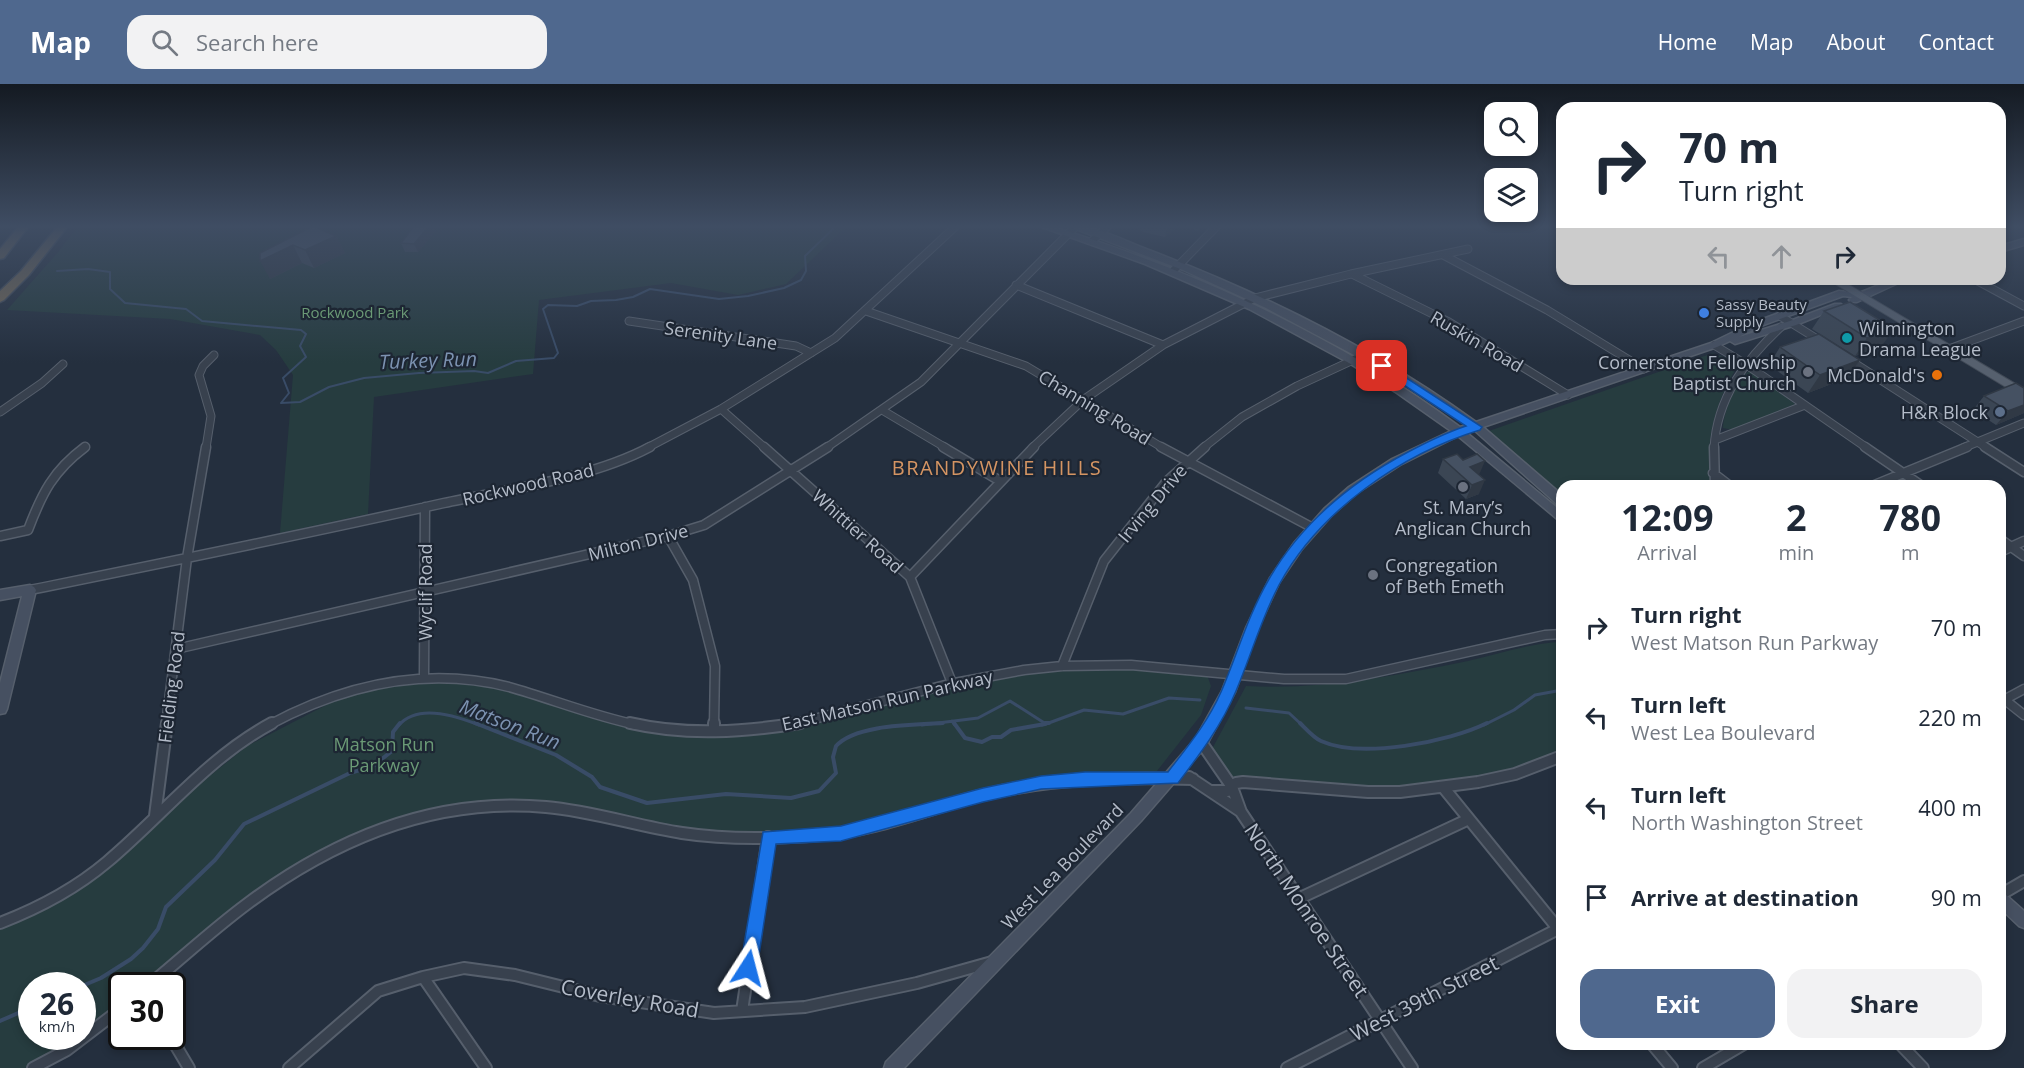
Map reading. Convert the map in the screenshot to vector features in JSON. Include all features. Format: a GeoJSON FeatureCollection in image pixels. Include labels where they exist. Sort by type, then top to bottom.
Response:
{"type":"FeatureCollection","features":[{"type":"Feature","properties":{"kind":"highway"},"geometry":{"type":"LineString","coordinates":[[0,298],[26,272]]}},
{"type":"Feature","properties":{"kind":"main road"},"geometry":{"type":"LineString","coordinates":[[1842,285],[2024,394]]}},
{"type":"Feature","properties":{"kind":"street","name":"Rockwood Road"},"geometry":{"type":"LineString","coordinates":[[30,590],[425,507],[601,467],[633,456],[721,409],[835,338],[907,272]]}},
{"type":"Feature","properties":{"kind":"street","name":"Milton Drive"},"geometry":{"type":"LineString","coordinates":[[176,649],[668,536],[704,525],[882,410],[933,372],[1029,272]]}},
{"type":"Feature","properties":{"kind":"street"},"geometry":{"type":"LineString","coordinates":[[1186,272],[1382,378],[1504,467],[1556,514]]}},
{"type":"Feature","properties":{"kind":"street"},"geometry":{"type":"LineString","coordinates":[[1189,272],[1255,298],[1364,355],[1419,388],[1476,427],[1556,497]]}},
{"type":"Feature","properties":{"kind":"street"},"geometry":{"type":"LineString","coordinates":[[910,577],[1000,482],[1083,400],[1163,345],[1255,298],[1357,272]]}},
{"type":"Feature","properties":{"kind":"street"},"geometry":{"type":"LineString","coordinates":[[1475,272],[1547,310],[1644,369]]}},
{"type":"Feature","properties":{"kind":"street","name":"Ruskin Road"},"geometry":{"type":"LineString","coordinates":[[1352,273],[1449,322],[1568,395]]}},
{"type":"Feature","properties":{"kind":"street"},"geometry":{"type":"LineString","coordinates":[[1016,285],[1163,345]]}},
{"type":"Feature","properties":{"kind":"street"},"geometry":{"type":"LineString","coordinates":[[1860,296],[1887,285]]}},
{"type":"Feature","properties":{"kind":"street"},"geometry":{"type":"LineString","coordinates":[[1985,285],[2024,306]]}},
{"type":"Feature","properties":{"kind":"street","name":"West Lea Boulevard"},"geometry":{"type":"LineString","coordinates":[[892,1068],[1175,775],[1201,742],[1219,712],[1252,627],[1274,581],[1298,546],[1341,500],[1377,474],[1406,457],[1458,432],[1714,345],[1780,316],[1842,293],[1860,296]]}},
{"type":"Feature","properties":{"kind":"street","name":"West Lea Boulevard"},"geometry":{"type":"LineString","coordinates":[[1714,345],[1745,339],[1793,324],[1858,299],[1860,296]]}},
{"type":"Feature","properties":{"kind":"street","name":"Channing Road"},"geometry":{"type":"LineString","coordinates":[[866,311],[1026,366],[1186,462],[1313,528]]}},
{"type":"Feature","properties":{"kind":"street"},"geometry":{"type":"LineString","coordinates":[[1780,316],[1830,348]]}},
{"type":"Feature","properties":{"kind":"street","name":"Serenity Lane"},"geometry":{"type":"LineString","coordinates":[[629,321],[796,346],[811,353]]}},
{"type":"Feature","properties":{"kind":"street"},"geometry":{"type":"LineString","coordinates":[[1948,348],[2024,321]]}},
{"type":"Feature","properties":{"kind":"street"},"geometry":{"type":"LineString","coordinates":[[1714,480],[1714,440],[1720,409],[1744,363],[1781,327]]}},
{"type":"Feature","properties":{"kind":"street"},"geometry":{"type":"LineString","coordinates":[[1714,345],[1744,363],[1913,480]]}},
{"type":"Feature","properties":{"kind":"street"},"geometry":{"type":"LineString","coordinates":[[1840,354],[2024,472]]}},
{"type":"Feature","properties":{"kind":"street","name":"Fielding Road"},"geometry":{"type":"LineString","coordinates":[[155,816],[187,558],[211,416],[199,375],[202,366],[214,355]]}},
{"type":"Feature","properties":{"kind":"street","name":"Irving Drive"},"geometry":{"type":"LineString","coordinates":[[1062,666],[1104,561],[1167,481],[1186,462],[1242,417],[1297,386],[1364,355]]}},
{"type":"Feature","properties":{"kind":"street"},"geometry":{"type":"LineString","coordinates":[[0,412],[63,364]]}},
{"type":"Feature","properties":{"kind":"street"},"geometry":{"type":"LineString","coordinates":[[1714,440],[1805,405]]}},
{"type":"Feature","properties":{"kind":"street","name":"Whittier Road"},"geometry":{"type":"LineString","coordinates":[[721,409],[910,577],[952,683]]}},
{"type":"Feature","properties":{"kind":"street"},"geometry":{"type":"LineString","coordinates":[[882,410],[1000,482]]}},
{"type":"Feature","properties":{"kind":"street"},"geometry":{"type":"LineString","coordinates":[[1886,480],[2024,423]]}},
{"type":"Feature","properties":{"kind":"street"},"geometry":{"type":"LineString","coordinates":[[0,536],[28,530],[48,480],[64,463],[85,447]]}},
{"type":"Feature","properties":{"kind":"street"},"geometry":{"type":"LineString","coordinates":[[1713,473],[1722,480]]}},
{"type":"Feature","properties":{"kind":"street","name":"Wyclif Road"},"geometry":{"type":"LineString","coordinates":[[424,676],[425,507]]}},
{"type":"Feature","properties":{"kind":"street"},"geometry":{"type":"LineString","coordinates":[[668,536],[693,580],[715,666],[714,730]]}},
{"type":"Feature","properties":{"kind":"street"},"geometry":{"type":"LineString","coordinates":[[2006,549],[2024,541]]}},
{"type":"Feature","properties":{"kind":"street"},"geometry":{"type":"LineString","coordinates":[[2006,544],[2024,556]]}},
{"type":"Feature","properties":{"kind":"street"},"geometry":{"type":"LineString","coordinates":[[0,595],[30,590],[0,709]]}},
{"type":"Feature","properties":{"kind":"street","name":"East Matson Run Parkway"},"geometry":{"type":"LineString","coordinates":[[0,923],[50,900],[84,878],[122,848],[222,755],[268,725],[346,692],[424,676],[489,683],[633,724],[670,729],[714,730],[778,727],[801,723],[952,683],[1018,670],[1122,664],[1315,681],[1346,679],[1556,634]]}},
{"type":"Feature","properties":{"kind":"street"},"geometry":{"type":"LineString","coordinates":[[2006,697],[2024,689]]}},
{"type":"Feature","properties":{"kind":"street"},"geometry":{"type":"LineString","coordinates":[[2006,702],[2024,715]]}},
{"type":"Feature","properties":{"kind":"street"},"geometry":{"type":"LineString","coordinates":[[1201,742],[1232,787],[1241,812]]}},
{"type":"Feature","properties":{"kind":"street"},"geometry":{"type":"LineString","coordinates":[[1211,791],[1228,791],[1243,782],[1368,792],[1400,792],[1515,774],[1556,758]]}},
{"type":"Feature","properties":{"kind":"street"},"geometry":{"type":"LineString","coordinates":[[165,972],[246,905],[308,862],[356,837],[415,817],[495,805],[521,805],[573,811],[682,832],[735,837],[841,834],[983,795],[1041,783],[1175,775],[1193,779],[1241,812]]}},
{"type":"Feature","properties":{"kind":"street"},"geometry":{"type":"LineString","coordinates":[[1443,787],[1556,925]]}},
{"type":"Feature","properties":{"kind":"street","name":"North Monroe Street"},"geometry":{"type":"LineString","coordinates":[[1241,812],[1412,1068]]}},
{"type":"Feature","properties":{"kind":"street"},"geometry":{"type":"LineString","coordinates":[[1300,898],[1469,819]]}},
{"type":"Feature","properties":{"kind":"street"},"geometry":{"type":"LineString","coordinates":[[742,1011],[768,837]]}},
{"type":"Feature","properties":{"kind":"street"},"geometry":{"type":"LineString","coordinates":[[2006,893],[2024,881]]}},
{"type":"Feature","properties":{"kind":"street"},"geometry":{"type":"LineString","coordinates":[[2006,903],[2024,921]]}},
{"type":"Feature","properties":{"kind":"street","name":"West 39th Street"},"geometry":{"type":"LineString","coordinates":[[1287,1068],[1556,932]]}},
{"type":"Feature","properties":{"kind":"street","name":"Coverley Road"},"geometry":{"type":"LineString","coordinates":[[289,1068],[378,991],[423,977],[464,968],[515,975],[600,996],[714,1014],[805,1006],[917,983],[998,960]]}},
{"type":"Feature","properties":{"kind":"street"},"geometry":{"type":"LineString","coordinates":[[423,977],[486,1068]]}},
{"type":"Feature","properties":{"kind":"street"},"geometry":{"type":"LineString","coordinates":[[33,1068],[67,1050],[108,1019]]}},
{"type":"Feature","properties":{"kind":"street"},"geometry":{"type":"LineString","coordinates":[[178,1050],[189,1068]]}},
{"type":"Feature","properties":{"kind":"street"},"geometry":{"type":"LineString","coordinates":[[1657,1050],[1672,1068]]}},
{"type":"Feature","properties":{"kind":"street"},"geometry":{"type":"LineString","coordinates":[[1703,1068],[1734,1050]]}},
{"type":"Feature","properties":{"kind":"street"},"geometry":{"type":"LineString","coordinates":[[1906,1050],[1923,1068]]}},
{"type":"Feature","properties":{"kind":"green space","name":"Rockwood Park"},"geometry":{"type":"Polygon","coordinates":[[[41,272],[799,272],[786,284],[738,295],[671,283],[539,300],[533,374],[374,397],[368,514],[280,533],[293,375],[276,350],[260,335],[170,319],[7,310],[41,272]]]}},
{"type":"Feature","properties":{"kind":"green space"},"geometry":{"type":"Polygon","coordinates":[[[1713,353],[1734,361],[1737,367],[1723,394],[1713,424],[1709,455],[1710,480],[1556,480],[1556,494],[1486,432],[1713,353]]]}},
{"type":"Feature","properties":{"kind":"green space"},"geometry":{"type":"Polygon","coordinates":[[[1748,372],[1753,373],[1795,404],[1734,430],[1723,428],[1731,398],[1748,372]]]}},
{"type":"Feature","properties":{"kind":"green space"},"geometry":{"type":"Polygon","coordinates":[[[1556,642],[1556,756],[1539,765],[1410,791],[1243,782],[1229,774],[1212,749],[1246,686],[1302,686],[1357,681],[1413,672],[1556,642]]]}},
{"type":"Feature","properties":{"kind":"green space","name":"Matson Run Parkway"},"geometry":{"type":"Polygon","coordinates":[[[1062,666],[1206,672],[1211,686],[1201,715],[1157,771],[1041,783],[841,833],[735,837],[521,805],[415,817],[308,862],[165,972],[108,972],[108,1017],[96,1027],[96,972],[18,972],[18,1050],[67,1050],[30,1068],[0,1068],[0,921],[69,889],[247,746],[359,688],[424,676],[489,683],[603,716],[695,731],[801,723],[952,683],[1062,666]]]}},
{"type":"Feature","properties":{"kind":"building"},"geometry":{"type":"Polygon","coordinates":[[[1850,302],[1894,329],[1867,338],[1824,311],[1850,302]]]}},
{"type":"Feature","properties":{"kind":"building"},"geometry":{"type":"Polygon","coordinates":[[[1819,334],[1860,360],[1820,375],[1780,347],[1819,334]]]}},
{"type":"Feature","properties":{"kind":"building"},"geometry":{"type":"Polygon","coordinates":[[[2016,383],[2024,388],[2024,405],[2008,411],[1984,396],[2016,383]]]}},
{"type":"Feature","properties":{"kind":"building"},"geometry":{"type":"Polygon","coordinates":[[[1457,454],[1463,460],[1477,454],[1485,461],[1470,467],[1485,480],[1472,485],[1443,459],[1457,454]]]}},
{"type":"Feature","properties":{"kind":"waterway","name":"Turkey Run"},"geometry":{"type":"LineString","coordinates":[[109,272],[110,289],[125,303],[186,309],[202,321],[301,330],[306,334],[300,346],[306,357],[283,378],[289,393],[281,403],[300,402],[329,387],[364,378],[419,373],[474,371],[488,373],[516,361],[554,358],[558,353],[543,309],[548,305],[577,306],[591,301],[616,300],[633,297],[650,289],[719,299],[748,296],[784,288],[801,280],[805,272]]}},
{"type":"Feature","properties":{"kind":"waterway","name":"Matson Run"},"geometry":{"type":"LineString","coordinates":[[1484,725],[1514,710],[1535,695],[1556,691]]}},
{"type":"Feature","properties":{"kind":"waterway","name":"Matson Run"},"geometry":{"type":"LineString","coordinates":[[1049,723],[1084,710],[1123,714],[1169,698],[1200,700]]}},
{"type":"Feature","properties":{"kind":"waterway","name":"Matson Run"},"geometry":{"type":"LineString","coordinates":[[952,721],[978,718],[1010,701],[1046,724],[1049,723]]}},
{"type":"Feature","properties":{"kind":"waterway","name":"Matson Run"},"geometry":{"type":"LineString","coordinates":[[1246,708],[1289,713],[1302,725]]}},
{"type":"Feature","properties":{"kind":"waterway","name":"Matson Run"},"geometry":{"type":"LineString","coordinates":[[399,725],[416,714],[427,713],[449,715],[479,725]]}},
{"type":"Feature","properties":{"kind":"waterway","name":"Matson Run"},"geometry":{"type":"LineString","coordinates":[[935,723],[952,721]]}},
{"type":"Feature","properties":{"kind":"waterway","name":"Matson Run"},"geometry":{"type":"LineString","coordinates":[[952,721],[955,725]]}},
{"type":"Feature","properties":{"kind":"waterway","name":"Matson Run"},"geometry":{"type":"LineString","coordinates":[[96,980],[131,959],[143,948],[158,929],[166,907],[215,860],[244,824],[350,773],[373,766],[392,751],[393,732],[400,723]]}},
{"type":"Feature","properties":{"kind":"waterway","name":"Matson Run"},"geometry":{"type":"LineString","coordinates":[[475,723],[556,755],[592,777],[600,787],[647,803],[726,794],[791,798],[819,791],[836,773],[833,757],[836,746],[845,739],[857,733],[886,727],[935,723]]}},
{"type":"Feature","properties":{"kind":"waterway","name":"Matson Run"},"geometry":{"type":"LineString","coordinates":[[922,725],[935,723]]}},
{"type":"Feature","properties":{"kind":"waterway","name":"Matson Run"},"geometry":{"type":"LineString","coordinates":[[935,723],[943,723]]}},
{"type":"Feature","properties":{"kind":"waterway","name":"Matson Run"},"geometry":{"type":"LineString","coordinates":[[954,723],[965,738],[982,742],[992,737],[1001,737],[1011,730],[1045,724],[1042,725]]}},
{"type":"Feature","properties":{"kind":"waterway","name":"Matson Run"},"geometry":{"type":"LineString","coordinates":[[1302,725],[1321,741],[1338,746],[1381,748],[1428,742],[1487,723]]}},
{"type":"Feature","properties":{"kind":"waterway","name":"Matson Run"},"geometry":{"type":"LineString","coordinates":[[0,1021],[18,1013]]}},
{"type":"Feature","properties":{"kind":"place","name":"Sassy Beauty Supply"},"geometry":{"type":"Point","coordinates":[1704,313]}},
{"type":"Feature","properties":{"kind":"place","name":"Wilmington Drama League"},"geometry":{"type":"Point","coordinates":[1847,338]}},
{"type":"Feature","properties":{"kind":"place","name":"Cornerstone Fellowship Baptist Church"},"geometry":{"type":"Point","coordinates":[1808,372]}},
{"type":"Feature","properties":{"kind":"place","name":"McDonald's"},"geometry":{"type":"Point","coordinates":[1937,375]}},
{"type":"Feature","properties":{"kind":"place","name":"H&R Block"},"geometry":{"type":"Point","coordinates":[2000,412]}},
{"type":"Feature","properties":{"kind":"place","name":"St. Mary’s Anglican Church"},"geometry":{"type":"Point","coordinates":[1463,487]}},
{"type":"Feature","properties":{"kind":"place","name":"Congregation of Beth Emeth"},"geometry":{"type":"Point","coordinates":[1373,575]}},
{"type":"Feature","properties":{"kind":"district","name":"BRANDYWINE HILLS"},"geometry":{"type":"Point","coordinates":[997,467]}},
{"type":"Feature","properties":{"kind":"route"},"geometry":{"type":"LineString","coordinates":[[748,968],[768,837],[841,834],[983,795],[1041,783],[1085,779],[1172,778],[1211,726],[1228,692],[1260,609],[1274,581],[1298,546],[1328,512],[1353,490],[1396,462],[1451,435],[1476,427],[1382,366]]}}]}
